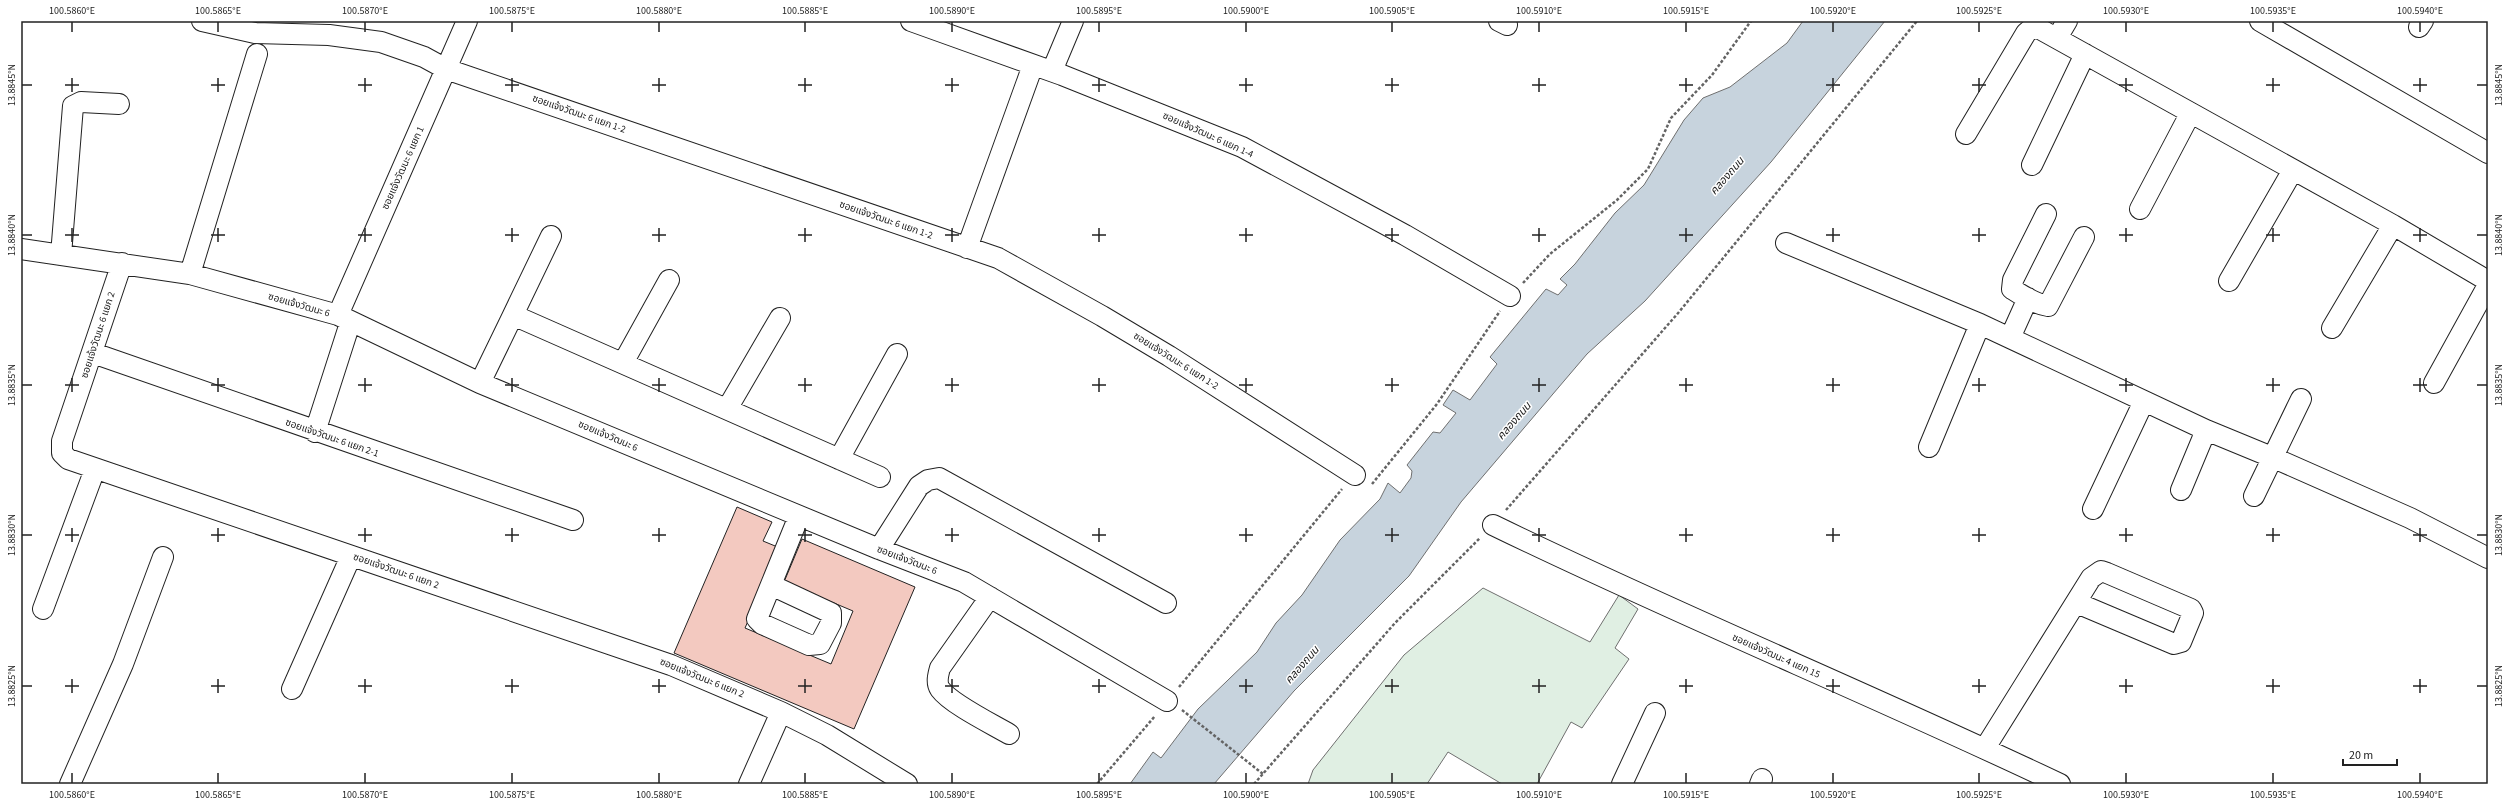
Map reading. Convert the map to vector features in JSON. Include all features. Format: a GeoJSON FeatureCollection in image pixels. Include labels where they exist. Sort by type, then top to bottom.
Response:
{"type":"FeatureCollection","features":[{"type":"Feature","properties":{"kind":"street","name":"ซอยแจ้งวัฒนะ 6 แยก 1-2"},"geometry":{"type":"LineString","coordinates":[[202,21],[255,33],[329,35],[381,42],[424,58],[446,69],[998,258],[1102,316],[1169,356],[1354,475]]}},
{"type":"Feature","properties":{"kind":"street","name":"ซอยแจ้งวัฒนะ 6 แยก 1"},"geometry":{"type":"LineString","coordinates":[[315,432],[344,319],[467,21]]}},
{"type":"Feature","properties":{"kind":"street","name":"ซอยแจ้งวัฒนะ 6 แยก 1-4"},"geometry":{"type":"LineString","coordinates":[[911,21],[1052,71],[1242,147],[1405,235],[1510,296]]}},
{"type":"Feature","properties":{"kind":"street"},"geometry":{"type":"LineString","coordinates":[[1052,71],[1073,21]]}},
{"type":"Feature","properties":{"kind":"street"},"geometry":{"type":"LineString","coordinates":[[2057,38],[2067,21]]}},
{"type":"Feature","properties":{"kind":"street"},"geometry":{"type":"LineString","coordinates":[[2260,21],[2488,153]]}},
{"type":"Feature","properties":{"kind":"street"},"geometry":{"type":"LineString","coordinates":[[1966,134],[2026,33],[2033,27],[2038,28],[2190,114],[2393,225],[2488,281]]}},
{"type":"Feature","properties":{"kind":"street"},"geometry":{"type":"LineString","coordinates":[[190,274],[257,54]]}},
{"type":"Feature","properties":{"kind":"street"},"geometry":{"type":"LineString","coordinates":[[2032,165],[2085,54]]}},
{"type":"Feature","properties":{"kind":"street"},"geometry":{"type":"LineString","coordinates":[[967,248],[1033,65]]}},
{"type":"Feature","properties":{"kind":"street"},"geometry":{"type":"LineString","coordinates":[[61,255],[73,106],[81,102],[119,104]]}},
{"type":"Feature","properties":{"kind":"street"},"geometry":{"type":"LineString","coordinates":[[2140,209],[2190,114]]}},
{"type":"Feature","properties":{"kind":"street"},"geometry":{"type":"LineString","coordinates":[[2229,281],[2293,170]]}},
{"type":"Feature","properties":{"kind":"street"},"geometry":{"type":"LineString","coordinates":[[2046,214],[2013,280],[2012,288],[2028,298],[2048,306],[2084,237]]}},
{"type":"Feature","properties":{"kind":"street"},"geometry":{"type":"LineString","coordinates":[[2332,328],[2393,225]]}},
{"type":"Feature","properties":{"kind":"street"},"geometry":{"type":"LineString","coordinates":[[480,383],[551,236]]}},
{"type":"Feature","properties":{"kind":"street"},"geometry":{"type":"LineString","coordinates":[[1786,243],[1980,324],[2206,430],[2274,458],[2410,518],[2488,558]]}},
{"type":"Feature","properties":{"kind":"street","name":"ซอยแจ้งวัฒนะ 6"},"geometry":{"type":"LineString","coordinates":[[21,249],[190,274],[344,319],[480,383],[879,549],[964,582],[1167,701]]}},
{"type":"Feature","properties":{"kind":"street","name":"ซอยแจ้งวัฒนะ 6 แยก 2"},"geometry":{"type":"LineString","coordinates":[[122,263],[61,446],[62,454],[68,460],[671,665],[781,712],[827,735],[907,784]]}},
{"type":"Feature","properties":{"kind":"street"},"geometry":{"type":"LineString","coordinates":[[623,363],[669,280]]}},
{"type":"Feature","properties":{"kind":"street"},"geometry":{"type":"LineString","coordinates":[[2434,384],[2488,285]]}},
{"type":"Feature","properties":{"kind":"street"},"geometry":{"type":"LineString","coordinates":[[2010,338],[2028,298]]}},
{"type":"Feature","properties":{"kind":"street"},"geometry":{"type":"LineString","coordinates":[[513,315],[880,477]]}},
{"type":"Feature","properties":{"kind":"street"},"geometry":{"type":"LineString","coordinates":[[727,409],[780,318]]}},
{"type":"Feature","properties":{"kind":"street"},"geometry":{"type":"LineString","coordinates":[[1929,447],[1980,324]]}},
{"type":"Feature","properties":{"kind":"street","name":"ซอยแจ้งวัฒนะ 6 แยก 2-1"},"geometry":{"type":"LineString","coordinates":[[93,353],[315,432],[573,520]]}},
{"type":"Feature","properties":{"kind":"street"},"geometry":{"type":"LineString","coordinates":[[839,459],[898,354]]}},
{"type":"Feature","properties":{"kind":"street"},"geometry":{"type":"LineString","coordinates":[[2254,496],[2274,458],[2301,399]]}},
{"type":"Feature","properties":{"kind":"street"},"geometry":{"type":"LineString","coordinates":[[2093,509],[2144,401]]}},
{"type":"Feature","properties":{"kind":"street"},"geometry":{"type":"LineString","coordinates":[[2180,490],[2206,430]]}},
{"type":"Feature","properties":{"kind":"street"},"geometry":{"type":"LineString","coordinates":[[43,609],[95,469]]}},
{"type":"Feature","properties":{"kind":"street"},"geometry":{"type":"LineString","coordinates":[[879,549],[919,486],[928,480],[939,478],[1166,603]]}},
{"type":"Feature","properties":{"kind":"street"},"geometry":{"type":"LineString","coordinates":[[771,585],[799,516]]}},
{"type":"Feature","properties":{"kind":"street","name":"ซอยแจ้งวัฒนะ 4 แยก 15"},"geometry":{"type":"LineString","coordinates":[[1493,525],[1642,596],[1985,748],[2060,784]]}},
{"type":"Feature","properties":{"kind":"street"},"geometry":{"type":"LineString","coordinates":[[292,689],[351,556]]}},
{"type":"Feature","properties":{"kind":"street"},"geometry":{"type":"LineString","coordinates":[[70,784],[123,664],[163,557]]}},
{"type":"Feature","properties":{"kind":"street"},"geometry":{"type":"LineString","coordinates":[[1985,748],[2077,603],[2091,578],[2101,571],[2191,609],[2193,613],[2180,642],[2174,644],[2077,603]]}},
{"type":"Feature","properties":{"kind":"street"},"geometry":{"type":"LineString","coordinates":[[990,597],[940,668],[937,682],[940,689],[956,702],[1009,734]]}},
{"type":"Feature","properties":{"kind":"street"},"geometry":{"type":"LineString","coordinates":[[749,784],[781,712]]}},
{"type":"Feature","properties":{"kind":"street"},"geometry":{"type":"LineString","coordinates":[[1622,784],[1655,713]]}},
{"type":"Feature","properties":{"kind":"path"},"geometry":{"type":"LineString","coordinates":[[1097,784],[1354,475],[1367,484],[1373,484],[1437,404],[1510,296],[1550,254],[1617,200],[1648,169],[1671,118],[1712,76],[1751,21]]}},
{"type":"Feature","properties":{"kind":"path"},"geometry":{"type":"LineString","coordinates":[[1254,784],[1395,623],[1493,525],[1679,312],[1917,21]]}},
{"type":"Feature","properties":{"kind":"path"},"geometry":{"type":"LineString","coordinates":[[1190,714],[1247,759],[1263,774]]}},
{"type":"Feature","properties":{"kind":"green space"},"geometry":{"type":"Polygon","coordinates":[[[1483,588],[1590,642],[1619,595],[1638,609],[1615,648],[1629,659],[1582,728],[1571,722],[1537,784],[1502,784],[1448,752],[1427,784],[1308,784],[1313,770],[1404,655],[1483,588]]]}},
{"type":"Feature","properties":{"kind":"water","name":"คลองถนน"},"geometry":{"type":"Polygon","coordinates":[[[1803,21],[1885,21],[1771,162],[1645,301],[1587,354],[1461,502],[1409,576],[1294,691],[1214,784],[1130,784],[1153,752],[1161,758],[1198,709],[1257,652],[1276,623],[1302,595],[1340,540],[1380,499],[1388,483],[1400,493],[1411,478],[1412,471],[1407,465],[1433,432],[1440,433],[1456,413],[1443,405],[1453,390],[1470,400],[1497,364],[1490,357],[1546,289],[1558,295],[1567,285],[1560,279],[1575,264],[1615,213],[1644,185],[1684,120],[1703,98],[1730,87],[1787,43],[1803,21]]]}},
{"type":"Feature","properties":{"kind":"building"},"geometry":{"type":"Polygon","coordinates":[[[737,507],[772,522],[763,541],[780,548],[745,628],[831,664],[853,611],[784,582],[802,539],[915,587],[854,729],[674,653],[737,507]]]}}]}
